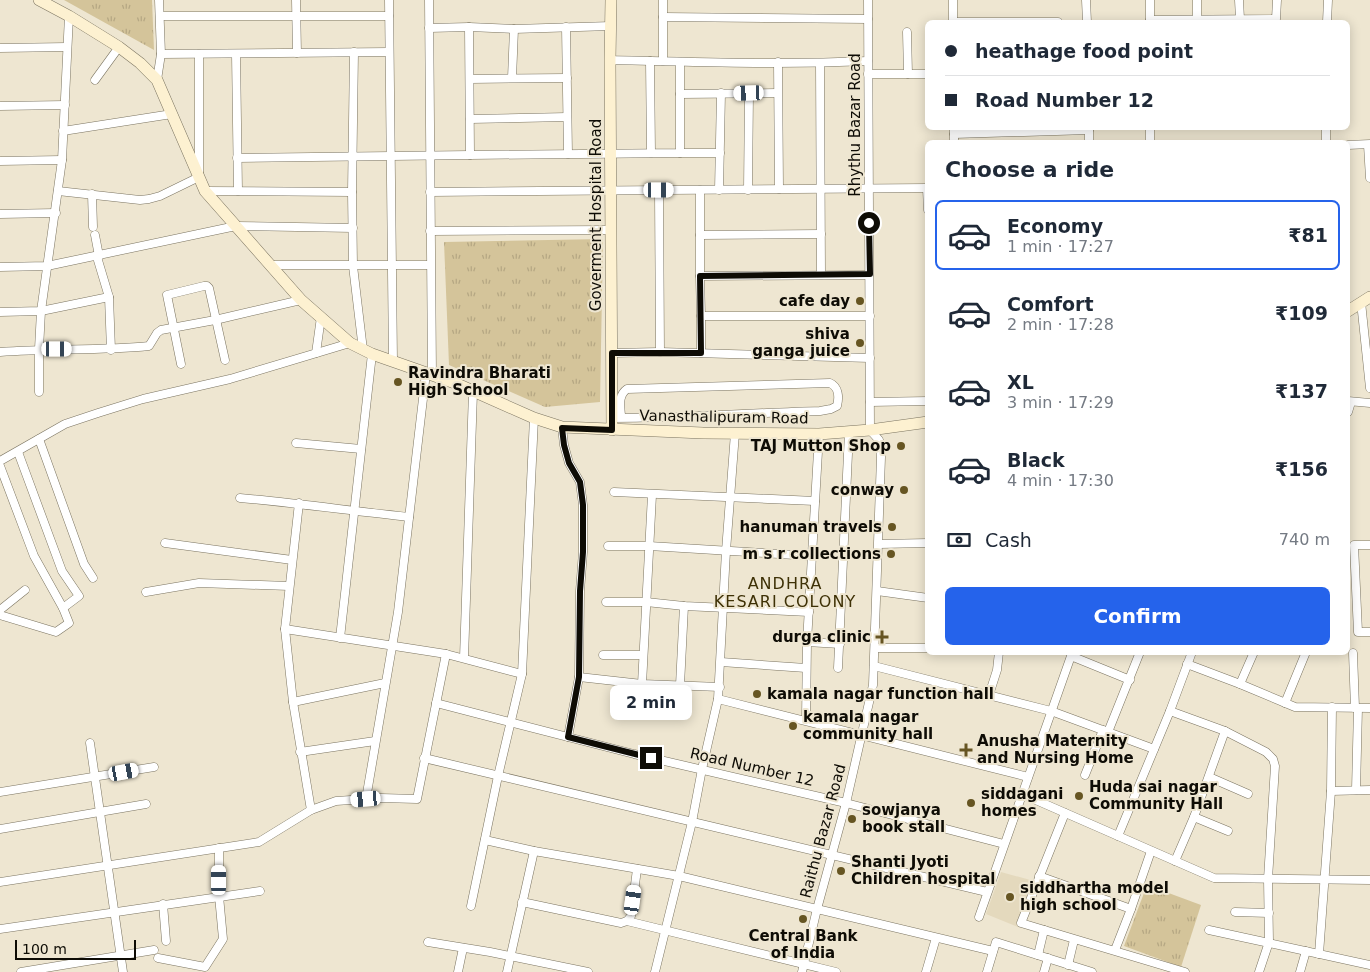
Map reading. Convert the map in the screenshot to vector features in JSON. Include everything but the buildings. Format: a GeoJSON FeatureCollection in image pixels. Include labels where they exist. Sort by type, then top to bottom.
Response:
{"type":"FeatureCollection","features":[{"type":"Feature","properties":{"kind":"street","name":"Vanasthalipuram Road"},"geometry":{"type":"LineString","coordinates":[[39,0],[119,47],[140,63],[157,80],[205,191],[301,300],[350,343],[367,352],[455,383],[534,418],[562,428],[615,422],[735,433],[819,434],[870,430],[925,422]]}},
{"type":"Feature","properties":{"kind":"street"},"geometry":{"type":"LineString","coordinates":[[157,80],[160,54],[159,0]]}},
{"type":"Feature","properties":{"kind":"street"},"geometry":{"type":"LineString","coordinates":[[296,0],[298,53]]}},
{"type":"Feature","properties":{"kind":"street"},"geometry":{"type":"LineString","coordinates":[[389,0],[393,362]]}},
{"type":"Feature","properties":{"kind":"street"},"geometry":{"type":"LineString","coordinates":[[366,799],[374,741],[398,612],[429,374],[429,0]]}},
{"type":"Feature","properties":{"kind":"street","name":"Goverment Hospital Road"},"geometry":{"type":"LineString","coordinates":[[611,0],[612,353],[615,422]]}},
{"type":"Feature","properties":{"kind":"street"},"geometry":{"type":"LineString","coordinates":[[663,0],[663,61]]}},
{"type":"Feature","properties":{"kind":"street","name":"Rhythu Bazar Road"},"geometry":{"type":"LineString","coordinates":[[868,0],[870,430]]}},
{"type":"Feature","properties":{"kind":"street"},"geometry":{"type":"LineString","coordinates":[[953,0],[953,20]]}},
{"type":"Feature","properties":{"kind":"street"},"geometry":{"type":"LineString","coordinates":[[1086,0],[1087,20]]}},
{"type":"Feature","properties":{"kind":"street"},"geometry":{"type":"LineString","coordinates":[[1150,0],[1150,20]]}},
{"type":"Feature","properties":{"kind":"street"},"geometry":{"type":"LineString","coordinates":[[1197,0],[1197,20],[1276,19],[1277,0]]}},
{"type":"Feature","properties":{"kind":"street"},"geometry":{"type":"LineString","coordinates":[[1240,0],[1240,19]]}},
{"type":"Feature","properties":{"kind":"street"},"geometry":{"type":"LineString","coordinates":[[1326,20],[1328,0]]}},
{"type":"Feature","properties":{"kind":"street"},"geometry":{"type":"LineString","coordinates":[[39,392],[41,311],[62,160],[69,16]]}},
{"type":"Feature","properties":{"kind":"street"},"geometry":{"type":"LineString","coordinates":[[160,16],[389,16]]}},
{"type":"Feature","properties":{"kind":"street"},"geometry":{"type":"LineString","coordinates":[[663,17],[868,19]]}},
{"type":"Feature","properties":{"kind":"street"},"geometry":{"type":"LineString","coordinates":[[429,28],[514,29],[611,26]]}},
{"type":"Feature","properties":{"kind":"street"},"geometry":{"type":"LineString","coordinates":[[469,27],[470,155]]}},
{"type":"Feature","properties":{"kind":"street"},"geometry":{"type":"LineString","coordinates":[[566,27],[568,154]]}},
{"type":"Feature","properties":{"kind":"street"},"geometry":{"type":"LineString","coordinates":[[512,78],[514,29]]}},
{"type":"Feature","properties":{"kind":"street"},"geometry":{"type":"LineString","coordinates":[[907,32],[908,74]]}},
{"type":"Feature","properties":{"kind":"street"},"geometry":{"type":"LineString","coordinates":[[0,48],[67,47]]}},
{"type":"Feature","properties":{"kind":"street"},"geometry":{"type":"LineString","coordinates":[[95,80],[119,47]]}},
{"type":"Feature","properties":{"kind":"street"},"geometry":{"type":"LineString","coordinates":[[340,638],[361,450],[367,352],[353,266],[354,52]]}},
{"type":"Feature","properties":{"kind":"street"},"geometry":{"type":"LineString","coordinates":[[160,54],[389,52]]}},
{"type":"Feature","properties":{"kind":"street"},"geometry":{"type":"LineString","coordinates":[[58,191],[140,200],[150,199],[199,176],[199,54]]}},
{"type":"Feature","properties":{"kind":"street"},"geometry":{"type":"LineString","coordinates":[[236,54],[238,191]]}},
{"type":"Feature","properties":{"kind":"street"},"geometry":{"type":"LineString","coordinates":[[610,60],[820,63],[868,61]]}},
{"type":"Feature","properties":{"kind":"street"},"geometry":{"type":"LineString","coordinates":[[650,61],[651,153]]}},
{"type":"Feature","properties":{"kind":"street"},"geometry":{"type":"LineString","coordinates":[[680,62],[680,153]]}},
{"type":"Feature","properties":{"kind":"street"},"geometry":{"type":"LineString","coordinates":[[778,62],[779,190]]}},
{"type":"Feature","properties":{"kind":"street"},"geometry":{"type":"LineString","coordinates":[[820,63],[821,276]]}},
{"type":"Feature","properties":{"kind":"street"},"geometry":{"type":"LineString","coordinates":[[868,74],[925,74]]}},
{"type":"Feature","properties":{"kind":"street"},"geometry":{"type":"LineString","coordinates":[[470,79],[567,78]]}},
{"type":"Feature","properties":{"kind":"street"},"geometry":{"type":"LineString","coordinates":[[748,190],[749,93]]}},
{"type":"Feature","properties":{"kind":"street"},"geometry":{"type":"LineString","coordinates":[[680,94],[778,94]]}},
{"type":"Feature","properties":{"kind":"street"},"geometry":{"type":"LineString","coordinates":[[720,190],[721,94]]}},
{"type":"Feature","properties":{"kind":"street"},"geometry":{"type":"LineString","coordinates":[[0,106],[65,105]]}},
{"type":"Feature","properties":{"kind":"street"},"geometry":{"type":"LineString","coordinates":[[63,131],[172,114]]}},
{"type":"Feature","properties":{"kind":"street"},"geometry":{"type":"LineString","coordinates":[[470,119],[567,117]]}},
{"type":"Feature","properties":{"kind":"street"},"geometry":{"type":"LineString","coordinates":[[954,131],[1022,130]]}},
{"type":"Feature","properties":{"kind":"street"},"geometry":{"type":"LineString","coordinates":[[1350,145],[1369,144],[1370,178]]}},
{"type":"Feature","properties":{"kind":"street"},"geometry":{"type":"LineString","coordinates":[[237,158],[720,153]]}},
{"type":"Feature","properties":{"kind":"street"},"geometry":{"type":"LineString","coordinates":[[0,161],[62,160]]}},
{"type":"Feature","properties":{"kind":"street"},"geometry":{"type":"LineString","coordinates":[[430,192],[925,188]]}},
{"type":"Feature","properties":{"kind":"street"},"geometry":{"type":"LineString","coordinates":[[659,190],[660,352]]}},
{"type":"Feature","properties":{"kind":"street"},"geometry":{"type":"LineString","coordinates":[[700,190],[701,353]]}},
{"type":"Feature","properties":{"kind":"street"},"geometry":{"type":"LineString","coordinates":[[205,191],[352,192]]}},
{"type":"Feature","properties":{"kind":"street"},"geometry":{"type":"LineString","coordinates":[[92,194],[94,231],[98,256],[109,297],[111,350]]}},
{"type":"Feature","properties":{"kind":"street"},"geometry":{"type":"LineString","coordinates":[[0,214],[56,213]]}},
{"type":"Feature","properties":{"kind":"street"},"geometry":{"type":"LineString","coordinates":[[0,267],[47,266],[236,226],[353,228]]}},
{"type":"Feature","properties":{"kind":"street"},"geometry":{"type":"LineString","coordinates":[[430,231],[611,230]]}},
{"type":"Feature","properties":{"kind":"street"},"geometry":{"type":"LineString","coordinates":[[700,235],[821,234]]}},
{"type":"Feature","properties":{"kind":"street"},"geometry":{"type":"LineString","coordinates":[[270,264],[430,265]]}},
{"type":"Feature","properties":{"kind":"street"},"geometry":{"type":"LineString","coordinates":[[700,276],[870,274]]}},
{"type":"Feature","properties":{"kind":"street"},"geometry":{"type":"LineString","coordinates":[[181,364],[167,295],[204,286],[209,288],[225,360]]}},
{"type":"Feature","properties":{"kind":"street"},"geometry":{"type":"LineString","coordinates":[[0,312],[41,311],[109,297]]}},
{"type":"Feature","properties":{"kind":"street"},"geometry":{"type":"LineString","coordinates":[[0,352],[39,349],[111,350],[148,346],[161,330],[216,320],[301,300]]}},
{"type":"Feature","properties":{"kind":"street"},"geometry":{"type":"LineString","coordinates":[[1350,310],[1366,300],[1370,388]]}},
{"type":"Feature","properties":{"kind":"street"},"geometry":{"type":"LineString","coordinates":[[701,316],[870,316]]}},
{"type":"Feature","properties":{"kind":"street"},"geometry":{"type":"LineString","coordinates":[[316,353],[321,317]]}},
{"type":"Feature","properties":{"kind":"street"},"geometry":{"type":"LineString","coordinates":[[0,461],[65,424],[143,399],[230,379],[350,343]]}},
{"type":"Feature","properties":{"kind":"street"},"geometry":{"type":"LineString","coordinates":[[612,353],[660,352],[870,358]]}},
{"type":"Feature","properties":{"kind":"street"},"geometry":{"type":"LineString","coordinates":[[830,383],[834,384],[838,397],[838,404],[835,408],[820,411],[615,422],[620,397],[627,389],[830,383]]}},
{"type":"Feature","properties":{"kind":"street"},"geometry":{"type":"LineString","coordinates":[[464,658],[473,392]]}},
{"type":"Feature","properties":{"kind":"street"},"geometry":{"type":"LineString","coordinates":[[870,402],[925,401]]}},
{"type":"Feature","properties":{"kind":"street"},"geometry":{"type":"LineString","coordinates":[[1350,402],[1370,403]]}},
{"type":"Feature","properties":{"kind":"street"},"geometry":{"type":"LineString","coordinates":[[470,906],[522,674],[534,418]]}},
{"type":"Feature","properties":{"kind":"street"},"geometry":{"type":"LineString","coordinates":[[562,428],[569,463],[580,482],[583,505],[579,677],[568,737]]}},
{"type":"Feature","properties":{"kind":"street","name":"Raithu Bazar Road"},"geometry":{"type":"LineString","coordinates":[[803,968],[846,803],[873,685],[881,457],[878,440],[870,430]]}},
{"type":"Feature","properties":{"kind":"street"},"geometry":{"type":"LineString","coordinates":[[838,668],[849,432]]}},
{"type":"Feature","properties":{"kind":"street"},"geometry":{"type":"LineString","coordinates":[[655,972],[692,822],[720,687],[726,551],[735,433]]}},
{"type":"Feature","properties":{"kind":"street"},"geometry":{"type":"LineString","coordinates":[[806,720],[807,642],[819,434]]}},
{"type":"Feature","properties":{"kind":"street"},"geometry":{"type":"LineString","coordinates":[[39,439],[84,564],[93,578]]}},
{"type":"Feature","properties":{"kind":"street"},"geometry":{"type":"LineString","coordinates":[[296,443],[361,450]]}},
{"type":"Feature","properties":{"kind":"street"},"geometry":{"type":"LineString","coordinates":[[18,452],[62,571],[79,596],[63,608]]}},
{"type":"Feature","properties":{"kind":"street"},"geometry":{"type":"LineString","coordinates":[[0,466],[34,556],[63,608],[69,623],[56,632],[0,615]]}},
{"type":"Feature","properties":{"kind":"street"},"geometry":{"type":"LineString","coordinates":[[614,492],[815,500]]}},
{"type":"Feature","properties":{"kind":"street"},"geometry":{"type":"LineString","coordinates":[[642,684],[652,495]]}},
{"type":"Feature","properties":{"kind":"street"},"geometry":{"type":"LineString","coordinates":[[240,498],[299,503],[409,517]]}},
{"type":"Feature","properties":{"kind":"street"},"geometry":{"type":"LineString","coordinates":[[299,503],[285,629],[292,702],[311,810]]}},
{"type":"Feature","properties":{"kind":"street"},"geometry":{"type":"LineString","coordinates":[[879,544],[925,543]]}},
{"type":"Feature","properties":{"kind":"street"},"geometry":{"type":"LineString","coordinates":[[164,544],[292,560]]}},
{"type":"Feature","properties":{"kind":"street"},"geometry":{"type":"LineString","coordinates":[[1370,545],[1354,545],[1358,632],[1370,632]]}},
{"type":"Feature","properties":{"kind":"street"},"geometry":{"type":"LineString","coordinates":[[608,546],[649,546],[812,556]]}},
{"type":"Feature","properties":{"kind":"street"},"geometry":{"type":"LineString","coordinates":[[146,592],[199,583],[289,586]]}},
{"type":"Feature","properties":{"kind":"street"},"geometry":{"type":"LineString","coordinates":[[0,610],[24,590]]}},
{"type":"Feature","properties":{"kind":"street"},"geometry":{"type":"LineString","coordinates":[[877,591],[925,598]]}},
{"type":"Feature","properties":{"kind":"street"},"geometry":{"type":"LineString","coordinates":[[606,602],[646,602],[684,606],[809,612]]}},
{"type":"Feature","properties":{"kind":"street"},"geometry":{"type":"LineString","coordinates":[[680,685],[684,606]]}},
{"type":"Feature","properties":{"kind":"street"},"geometry":{"type":"LineString","coordinates":[[285,629],[446,654],[522,674]]}},
{"type":"Feature","properties":{"kind":"street"},"geometry":{"type":"LineString","coordinates":[[807,642],[840,644]]}},
{"type":"Feature","properties":{"kind":"street"},"geometry":{"type":"LineString","coordinates":[[875,648],[925,648]]}},
{"type":"Feature","properties":{"kind":"street"},"geometry":{"type":"LineString","coordinates":[[1353,653],[1356,708],[1356,790]]}},
{"type":"Feature","properties":{"kind":"street"},"geometry":{"type":"LineString","coordinates":[[0,882],[259,842],[311,810],[336,802],[366,799],[417,799],[446,654]]}},
{"type":"Feature","properties":{"kind":"street"},"geometry":{"type":"LineString","coordinates":[[603,655],[643,655]]}},
{"type":"Feature","properties":{"kind":"street"},"geometry":{"type":"LineString","coordinates":[[989,695],[997,670],[999,655]]}},
{"type":"Feature","properties":{"kind":"street"},"geometry":{"type":"LineString","coordinates":[[1085,775],[1130,680],[1139,655]]}},
{"type":"Feature","properties":{"kind":"street"},"geometry":{"type":"LineString","coordinates":[[1118,836],[1170,711],[1191,655]]}},
{"type":"Feature","properties":{"kind":"street"},"geometry":{"type":"LineString","coordinates":[[1240,684],[1253,655]]}},
{"type":"Feature","properties":{"kind":"street"},"geometry":{"type":"LineString","coordinates":[[1285,702],[1305,655]]}},
{"type":"Feature","properties":{"kind":"street"},"geometry":{"type":"LineString","coordinates":[[979,917],[1071,656],[1130,680]]}},
{"type":"Feature","properties":{"kind":"street"},"geometry":{"type":"LineString","coordinates":[[721,662],[806,668]]}},
{"type":"Feature","properties":{"kind":"street"},"geometry":{"type":"LineString","coordinates":[[1187,664],[1295,707],[1370,708]]}},
{"type":"Feature","properties":{"kind":"street"},"geometry":{"type":"LineString","coordinates":[[874,666],[1051,711],[1154,749]]}},
{"type":"Feature","properties":{"kind":"street"},"geometry":{"type":"LineString","coordinates":[[579,677],[642,684],[720,687]]}},
{"type":"Feature","properties":{"kind":"street"},"geometry":{"type":"LineString","coordinates":[[292,702],[385,683]]}},
{"type":"Feature","properties":{"kind":"street"},"geometry":{"type":"LineString","coordinates":[[718,699],[1028,777]]}},
{"type":"Feature","properties":{"kind":"street","name":"Road Number 12"},"geometry":{"type":"LineString","coordinates":[[436,703],[568,737],[846,803],[1004,844]]}},
{"type":"Feature","properties":{"kind":"street"},"geometry":{"type":"LineString","coordinates":[[1319,954],[1331,791],[1332,707]]}},
{"type":"Feature","properties":{"kind":"street"},"geometry":{"type":"LineString","coordinates":[[1170,711],[1225,731],[1266,752],[1273,759],[1275,766],[1268,879],[1268,942],[1259,972]]}},
{"type":"Feature","properties":{"kind":"street"},"geometry":{"type":"LineString","coordinates":[[1175,861],[1194,817],[1225,731]]}},
{"type":"Feature","properties":{"kind":"street"},"geometry":{"type":"LineString","coordinates":[[300,752],[374,741]]}},
{"type":"Feature","properties":{"kind":"street"},"geometry":{"type":"LineString","coordinates":[[90,743],[123,972]]}},
{"type":"Feature","properties":{"kind":"street"},"geometry":{"type":"LineString","coordinates":[[424,758],[987,892]]}},
{"type":"Feature","properties":{"kind":"street"},"geometry":{"type":"LineString","coordinates":[[0,792],[154,767]]}},
{"type":"Feature","properties":{"kind":"street"},"geometry":{"type":"LineString","coordinates":[[1209,777],[1248,794]]}},
{"type":"Feature","properties":{"kind":"street"},"geometry":{"type":"LineString","coordinates":[[1331,791],[1370,790]]}},
{"type":"Feature","properties":{"kind":"street"},"geometry":{"type":"LineString","coordinates":[[1022,794],[1214,878],[1370,880]]}},
{"type":"Feature","properties":{"kind":"street"},"geometry":{"type":"LineString","coordinates":[[0,829],[146,804]]}},
{"type":"Feature","properties":{"kind":"street"},"geometry":{"type":"LineString","coordinates":[[1065,813],[1021,923],[1181,971]]}},
{"type":"Feature","properties":{"kind":"street"},"geometry":{"type":"LineString","coordinates":[[1194,817],[1228,831]]}},
{"type":"Feature","properties":{"kind":"street"},"geometry":{"type":"LineString","coordinates":[[485,840],[534,851],[679,876],[993,951]]}},
{"type":"Feature","properties":{"kind":"street"},"geometry":{"type":"LineString","coordinates":[[158,958],[205,967],[223,939],[219,896],[219,848]]}},
{"type":"Feature","properties":{"kind":"street"},"geometry":{"type":"LineString","coordinates":[[507,972],[534,851]]}},
{"type":"Feature","properties":{"kind":"street"},"geometry":{"type":"LineString","coordinates":[[1116,950],[1151,851]]}},
{"type":"Feature","properties":{"kind":"street"},"geometry":{"type":"LineString","coordinates":[[627,922],[631,916],[637,869]]}},
{"type":"Feature","properties":{"kind":"street"},"geometry":{"type":"LineString","coordinates":[[1039,876],[1131,910]]}},
{"type":"Feature","properties":{"kind":"street"},"geometry":{"type":"LineString","coordinates":[[0,929],[260,890]]}},
{"type":"Feature","properties":{"kind":"street"},"geometry":{"type":"LineString","coordinates":[[522,902],[621,923],[627,922],[665,930],[803,968],[836,972]]}},
{"type":"Feature","properties":{"kind":"street"},"geometry":{"type":"LineString","coordinates":[[163,904],[166,941]]}},
{"type":"Feature","properties":{"kind":"street"},"geometry":{"type":"LineString","coordinates":[[1235,912],[1269,913]]}},
{"type":"Feature","properties":{"kind":"street"},"geometry":{"type":"LineString","coordinates":[[1038,955],[1044,930]]}},
{"type":"Feature","properties":{"kind":"street"},"geometry":{"type":"LineString","coordinates":[[1209,930],[1370,965]]}},
{"type":"Feature","properties":{"kind":"street"},"geometry":{"type":"LineString","coordinates":[[926,972],[936,938]]}},
{"type":"Feature","properties":{"kind":"street"},"geometry":{"type":"LineString","coordinates":[[1068,965],[1074,940]]}},
{"type":"Feature","properties":{"kind":"street"},"geometry":{"type":"LineString","coordinates":[[428,942],[588,972]]}},
{"type":"Feature","properties":{"kind":"street"},"geometry":{"type":"LineString","coordinates":[[987,972],[996,942],[1092,972]]}},
{"type":"Feature","properties":{"kind":"street"},"geometry":{"type":"LineString","coordinates":[[458,972],[463,948]]}},
{"type":"Feature","properties":{"kind":"street"},"geometry":{"type":"LineString","coordinates":[[21,972],[154,950]]}},
{"type":"Feature","properties":{"kind":"street"},"geometry":{"type":"LineString","coordinates":[[1300,972],[1306,951]]}},
{"type":"Feature","properties":{"kind":"street"},"geometry":{"type":"LineString","coordinates":[[1044,972],[1048,958]]}},
{"type":"Feature","properties":{"kind":"shaded area","name":"siddhartha model high school"},"geometry":{"type":"Polygon","coordinates":[[[1001,872],[1034,881],[1018,927],[986,914],[1001,872]]]}},
{"type":"Feature","properties":{"kind":"green space"},"geometry":{"type":"Polygon","coordinates":[[[64,0],[152,0],[154,50],[64,0]]]}},
{"type":"Feature","properties":{"kind":"green space"},"geometry":{"type":"Polygon","coordinates":[[[603,239],[600,402],[545,407],[449,365],[444,242],[603,239]]]}},
{"type":"Feature","properties":{"kind":"green space"},"geometry":{"type":"Polygon","coordinates":[[[1147,885],[1201,905],[1181,967],[1124,946],[1147,885]]]}},
{"type":"Feature","properties":{"kind":"place","name":"cafe day"},"geometry":{"type":"Point","coordinates":[860,301]}},
{"type":"Feature","properties":{"kind":"place","name":"shiva ganga juice"},"geometry":{"type":"Point","coordinates":[860,343]}},
{"type":"Feature","properties":{"kind":"place","name":"Ravindra Bharati High School"},"geometry":{"type":"Point","coordinates":[398,382]}},
{"type":"Feature","properties":{"kind":"place","name":"TAJ Mutton Shop"},"geometry":{"type":"Point","coordinates":[901,446]}},
{"type":"Feature","properties":{"kind":"place","name":"conway"},"geometry":{"type":"Point","coordinates":[904,490]}},
{"type":"Feature","properties":{"kind":"place","name":"hanuman travels"},"geometry":{"type":"Point","coordinates":[892,527]}},
{"type":"Feature","properties":{"kind":"place","name":"m s r collections"},"geometry":{"type":"Point","coordinates":[891,554]}},
{"type":"Feature","properties":{"kind":"place","name":"durga clinic"},"geometry":{"type":"Point","coordinates":[882,637]}},
{"type":"Feature","properties":{"kind":"place","name":"kamala nagar function hall"},"geometry":{"type":"Point","coordinates":[757,694]}},
{"type":"Feature","properties":{"kind":"place","name":"kamala nagar community hall"},"geometry":{"type":"Point","coordinates":[793,726]}},
{"type":"Feature","properties":{"kind":"place","name":"Anusha Maternity and Nursing Home"},"geometry":{"type":"Point","coordinates":[966,750]}},
{"type":"Feature","properties":{"kind":"place","name":"Huda sai nagar Community Hall"},"geometry":{"type":"Point","coordinates":[1079,796]}},
{"type":"Feature","properties":{"kind":"place","name":"siddagani homes"},"geometry":{"type":"Point","coordinates":[971,803]}},
{"type":"Feature","properties":{"kind":"place","name":"sowjanya book stall"},"geometry":{"type":"Point","coordinates":[852,819]}},
{"type":"Feature","properties":{"kind":"place","name":"Shanti Jyoti Children hospital"},"geometry":{"type":"Point","coordinates":[841,871]}},
{"type":"Feature","properties":{"kind":"place","name":"siddhartha model high school"},"geometry":{"type":"Point","coordinates":[1010,897]}},
{"type":"Feature","properties":{"kind":"place","name":"Central Bank of India"},"geometry":{"type":"Point","coordinates":[803,919]}},
{"type":"Feature","properties":{"kind":"district","name":"ANDHRA KESARI COLONY"},"geometry":{"type":"Point","coordinates":[785,592]}},
{"type":"Feature","properties":{"kind":"route"},"geometry":{"type":"LineString","coordinates":[[651,758],[568,737],[579,677],[583,505],[580,482],[569,463],[562,428],[612,430],[612,353],[701,353],[700,276],[870,274],[869,223]]}}]}
